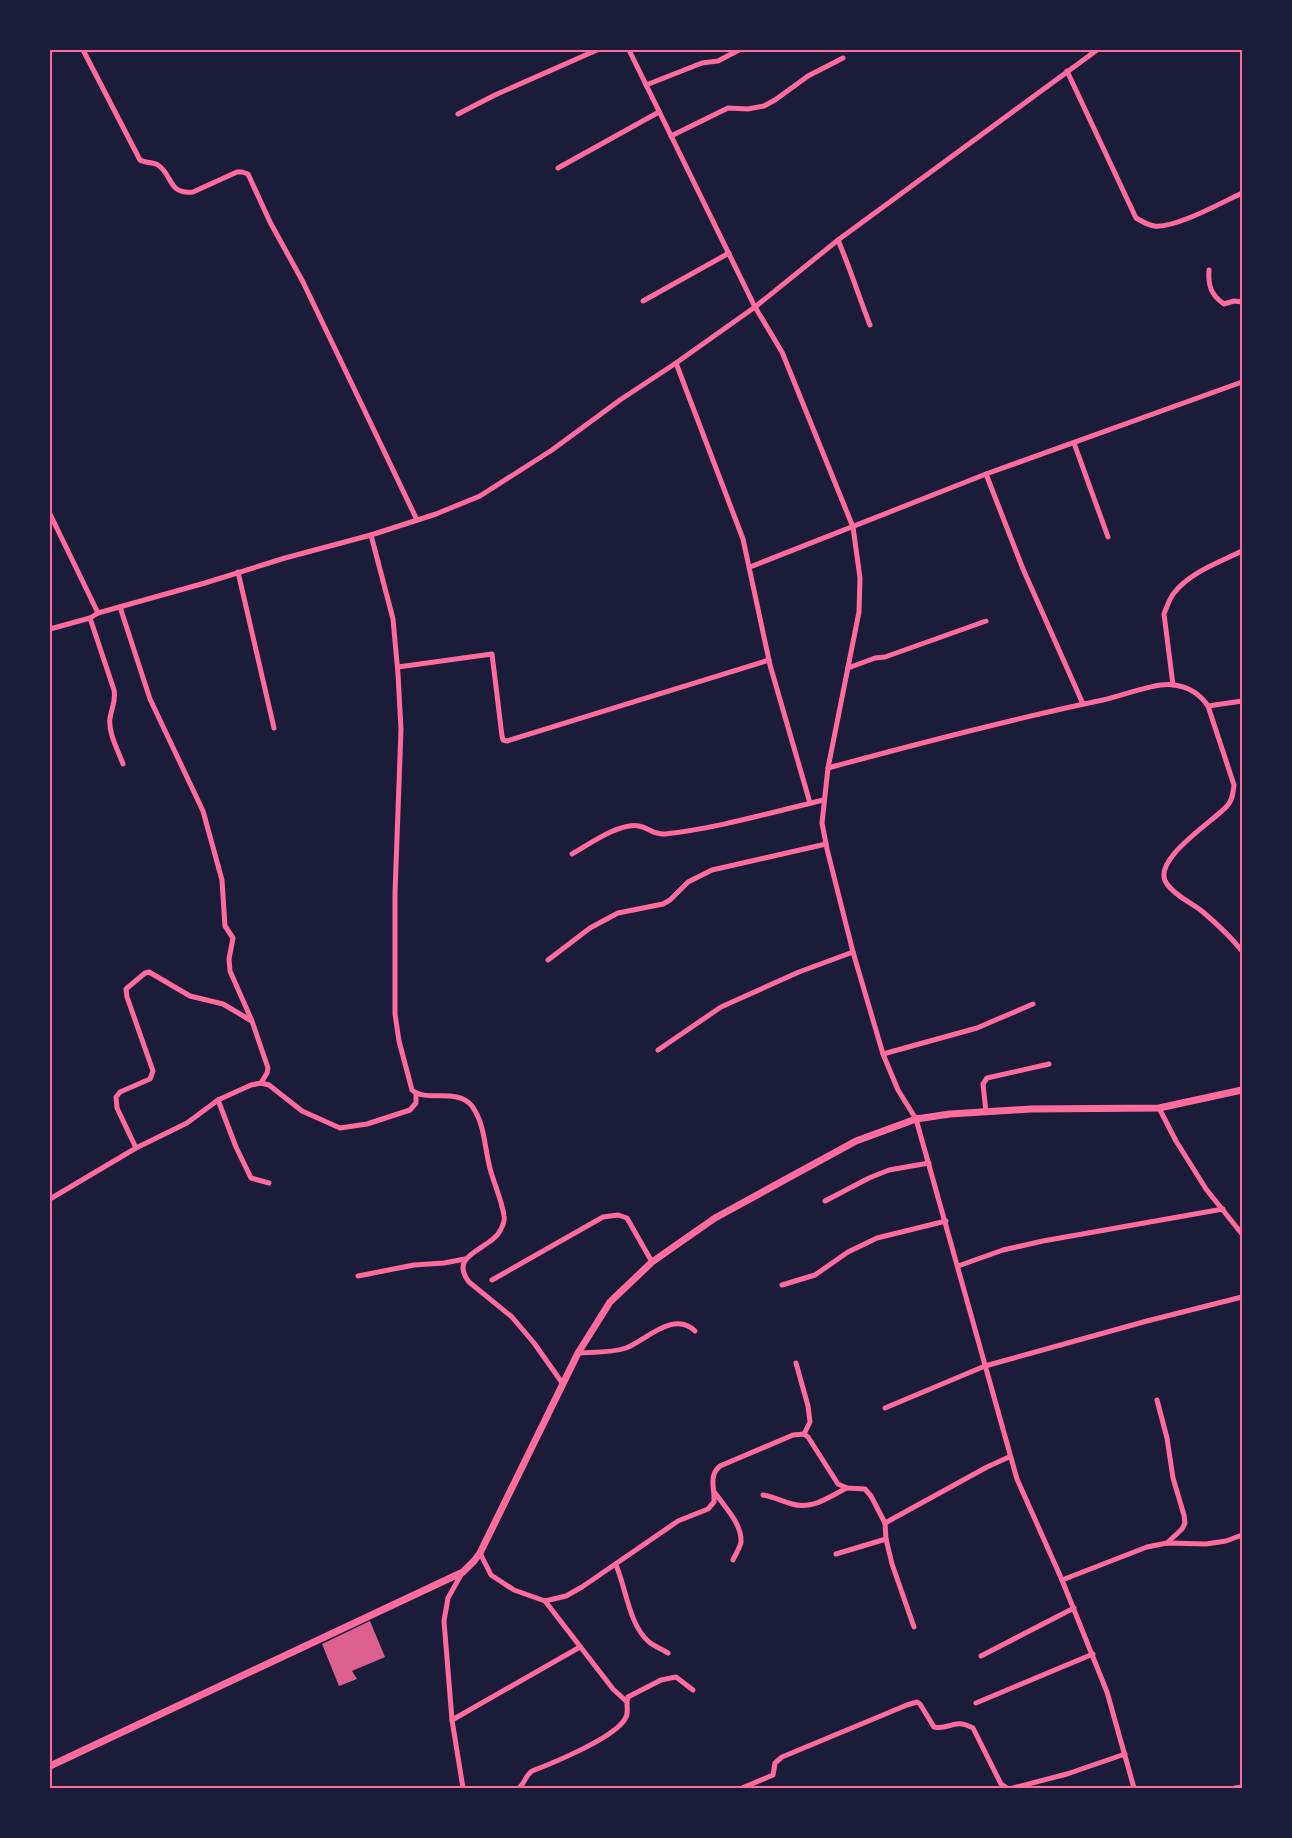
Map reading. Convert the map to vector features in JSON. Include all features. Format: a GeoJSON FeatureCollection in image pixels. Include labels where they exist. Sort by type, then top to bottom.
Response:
{"type":"FeatureCollection","features":[{"type":"Feature","properties":{"kind":"street"},"geometry":{"type":"LineString","coordinates":[[83,50],[140,160],[158,165],[178,191],[193,192],[237,172],[248,174],[270,222],[303,282],[417,520]]}},
{"type":"Feature","properties":{"kind":"street"},"geometry":{"type":"LineString","coordinates":[[458,114],[597,50]]}},
{"type":"Feature","properties":{"kind":"street"},"geometry":{"type":"LineString","coordinates":[[629,50],[755,307],[782,352],[852,527],[859,564],[859,612],[828,768],[822,823],[826,844],[853,952],[883,1054],[897,1090],[916,1119],[1017,1479],[1093,1654],[1107,1692],[1134,1788]]}},
{"type":"Feature","properties":{"kind":"street"},"geometry":{"type":"LineString","coordinates":[[646,85],[702,63],[718,61],[739,50]]}},
{"type":"Feature","properties":{"kind":"street"},"geometry":{"type":"LineString","coordinates":[[50,629],[238,572],[371,535],[446,511],[480,496],[552,450],[755,307],[838,240],[1097,50]]}},
{"type":"Feature","properties":{"kind":"street"},"geometry":{"type":"LineString","coordinates":[[671,136],[728,108],[748,109],[764,106],[808,76],[843,58]]}},
{"type":"Feature","properties":{"kind":"street"},"geometry":{"type":"LineString","coordinates":[[1067,71],[1136,218],[1154,226],[1166,225],[1242,193]]}},
{"type":"Feature","properties":{"kind":"street"},"geometry":{"type":"LineString","coordinates":[[558,168],[659,112]]}},
{"type":"Feature","properties":{"kind":"street"},"geometry":{"type":"LineString","coordinates":[[838,240],[858,288],[870,325]]}},
{"type":"Feature","properties":{"kind":"street"},"geometry":{"type":"LineString","coordinates":[[643,301],[729,253]]}},
{"type":"Feature","properties":{"kind":"street"},"geometry":{"type":"LineString","coordinates":[[1209,270],[1211,291],[1216,298],[1224,304],[1234,301],[1242,302]]}},
{"type":"Feature","properties":{"kind":"street"},"geometry":{"type":"LineString","coordinates":[[676,363],[743,539],[769,660],[810,803]]}},
{"type":"Feature","properties":{"kind":"street"},"geometry":{"type":"LineString","coordinates":[[750,567],[986,474],[1242,382]]}},
{"type":"Feature","properties":{"kind":"street"},"geometry":{"type":"LineString","coordinates":[[1074,443],[1108,537]]}},
{"type":"Feature","properties":{"kind":"street"},"geometry":{"type":"LineString","coordinates":[[986,474],[1023,569],[1083,704]]}},
{"type":"Feature","properties":{"kind":"street"},"geometry":{"type":"LineString","coordinates":[[50,514],[98,613]]}},
{"type":"Feature","properties":{"kind":"street"},"geometry":{"type":"LineString","coordinates":[[50,1199],[136,1148],[187,1123],[236,1091],[261,1083],[269,1085],[302,1111],[340,1128],[367,1124],[411,1110],[416,1103],[416,1094],[412,1090],[399,1041],[395,1014],[395,893],[401,729],[398,667],[393,619],[371,535]]}},
{"type":"Feature","properties":{"kind":"street"},"geometry":{"type":"LineString","coordinates":[[1173,685],[1164,614],[1168,603],[1173,594],[1197,574],[1242,551]]}},
{"type":"Feature","properties":{"kind":"street"},"geometry":{"type":"LineString","coordinates":[[238,572],[274,728]]}},
{"type":"Feature","properties":{"kind":"street"},"geometry":{"type":"LineString","coordinates":[[120,607],[150,699],[203,811],[222,880],[225,926],[233,938],[229,959],[230,972],[252,1021],[268,1068],[261,1083]]}},
{"type":"Feature","properties":{"kind":"street"},"geometry":{"type":"LineString","coordinates":[[90,618],[114,690],[115,705],[110,719],[111,731],[123,764]]}},
{"type":"Feature","properties":{"kind":"street"},"geometry":{"type":"LineString","coordinates":[[848,668],[986,621]]}},
{"type":"Feature","properties":{"kind":"street"},"geometry":{"type":"LineString","coordinates":[[398,667],[492,654],[502,736],[503,740],[507,741],[769,660]]}},
{"type":"Feature","properties":{"kind":"street"},"geometry":{"type":"LineString","coordinates":[[828,768],[1011,719],[1157,686],[1173,685],[1189,689],[1201,696],[1208,706],[1234,784],[1233,797],[1227,806],[1196,832],[1168,861],[1163,879],[1168,886],[1234,941],[1242,951]]}},
{"type":"Feature","properties":{"kind":"street"},"geometry":{"type":"LineString","coordinates":[[1208,706],[1242,701]]}},
{"type":"Feature","properties":{"kind":"street"},"geometry":{"type":"LineString","coordinates":[[572,854],[626,827],[639,826],[662,835],[824,800]]}},
{"type":"Feature","properties":{"kind":"street"},"geometry":{"type":"LineString","coordinates":[[548,960],[590,928],[618,914],[663,904],[700,874],[826,844]]}},
{"type":"Feature","properties":{"kind":"street"},"geometry":{"type":"LineString","coordinates":[[658,1050],[721,1007],[799,972],[853,952]]}},
{"type":"Feature","properties":{"kind":"street"},"geometry":{"type":"LineString","coordinates":[[136,1148],[117,1107],[116,1097],[120,1092],[150,1079],[153,1071],[126,989],[148,972],[190,996],[223,1004],[252,1021]]}},
{"type":"Feature","properties":{"kind":"street"},"geometry":{"type":"LineString","coordinates":[[883,1054],[977,1028],[1033,1004]]}},
{"type":"Feature","properties":{"kind":"street"},"geometry":{"type":"LineString","coordinates":[[986,1112],[983,1084],[987,1078],[1049,1064]]}},
{"type":"Feature","properties":{"kind":"street"},"geometry":{"type":"LineString","coordinates":[[463,1788],[452,1720],[445,1638],[445,1609],[448,1598],[463,1572],[480,1553],[578,1353],[610,1302],[652,1262],[715,1218],[856,1141],[916,1119],[986,1112],[1159,1108],[1242,1090]]}},
{"type":"Feature","properties":{"kind":"street"},"geometry":{"type":"LineString","coordinates":[[358,1276],[465,1258],[501,1231],[505,1219],[487,1157],[484,1131],[471,1105],[466,1100],[444,1095],[416,1094]]}},
{"type":"Feature","properties":{"kind":"street"},"geometry":{"type":"LineString","coordinates":[[218,1101],[251,1178],[269,1183]]}},
{"type":"Feature","properties":{"kind":"street"},"geometry":{"type":"LineString","coordinates":[[1159,1108],[1176,1142],[1206,1189],[1242,1234]]}},
{"type":"Feature","properties":{"kind":"street"},"geometry":{"type":"LineString","coordinates":[[825,1200],[889,1170],[929,1163]]}},
{"type":"Feature","properties":{"kind":"street"},"geometry":{"type":"LineString","coordinates":[[958,1266],[1003,1250],[1043,1241],[1223,1209]]}},
{"type":"Feature","properties":{"kind":"street"},"geometry":{"type":"LineString","coordinates":[[492,1280],[603,1217],[618,1215],[627,1218],[652,1262]]}},
{"type":"Feature","properties":{"kind":"street"},"geometry":{"type":"LineString","coordinates":[[782,1286],[815,1275],[848,1252],[877,1238],[946,1221]]}},
{"type":"Feature","properties":{"kind":"street"},"geometry":{"type":"LineString","coordinates":[[465,1258],[462,1268],[469,1282],[512,1317],[563,1384]]}},
{"type":"Feature","properties":{"kind":"street"},"geometry":{"type":"LineString","coordinates":[[885,1408],[985,1366],[1242,1297]]}},
{"type":"Feature","properties":{"kind":"street"},"geometry":{"type":"LineString","coordinates":[[578,1353],[608,1352],[627,1347],[660,1329],[677,1323],[690,1326],[695,1331]]}},
{"type":"Feature","properties":{"kind":"street"},"geometry":{"type":"LineString","coordinates":[[796,1363],[810,1422],[804,1434]]}},
{"type":"Feature","properties":{"kind":"street"},"geometry":{"type":"LineString","coordinates":[[1156,1400],[1167,1438],[1173,1478],[1185,1515],[1182,1529],[1167,1543]]}},
{"type":"Feature","properties":{"kind":"street"},"geometry":{"type":"LineString","coordinates":[[480,1553],[491,1575],[514,1590],[545,1601],[566,1596],[616,1565],[678,1521],[708,1509],[714,1502],[712,1480],[714,1471],[720,1466],[794,1435],[804,1434],[838,1484],[847,1488],[865,1489],[872,1496],[885,1523],[892,1564],[914,1627]]}},
{"type":"Feature","properties":{"kind":"street"},"geometry":{"type":"LineString","coordinates":[[885,1523],[987,1467],[1010,1457]]}},
{"type":"Feature","properties":{"kind":"street"},"geometry":{"type":"LineString","coordinates":[[763,1495],[793,1504],[810,1506],[847,1488]]}},
{"type":"Feature","properties":{"kind":"street"},"geometry":{"type":"LineString","coordinates":[[714,1493],[734,1519],[739,1531],[741,1543],[733,1560]]}},
{"type":"Feature","properties":{"kind":"street"},"geometry":{"type":"LineString","coordinates":[[1062,1580],[1147,1546],[1167,1543],[1206,1544],[1226,1541],[1242,1535]]}},
{"type":"Feature","properties":{"kind":"street"},"geometry":{"type":"LineString","coordinates":[[836,1554],[886,1539]]}},
{"type":"Feature","properties":{"kind":"street"},"geometry":{"type":"LineString","coordinates":[[616,1565],[629,1609],[636,1624],[647,1640],[668,1653]]}},
{"type":"Feature","properties":{"kind":"street"},"geometry":{"type":"LineString","coordinates":[[50,1766],[463,1572]]}},
{"type":"Feature","properties":{"kind":"street"},"geometry":{"type":"LineString","coordinates":[[519,1788],[532,1771],[601,1739],[624,1722],[628,1714],[626,1701],[613,1689],[545,1601]]}},
{"type":"Feature","properties":{"kind":"street"},"geometry":{"type":"LineString","coordinates":[[981,1656],[1074,1608]]}},
{"type":"Feature","properties":{"kind":"street"},"geometry":{"type":"LineString","coordinates":[[452,1720],[580,1647]]}},
{"type":"Feature","properties":{"kind":"street"},"geometry":{"type":"LineString","coordinates":[[976,1703],[1093,1654]]}},
{"type":"Feature","properties":{"kind":"street"},"geometry":{"type":"LineString","coordinates":[[626,1701],[628,1697],[661,1680],[676,1677],[693,1690]]}},
{"type":"Feature","properties":{"kind":"street"},"geometry":{"type":"LineString","coordinates":[[742,1788],[773,1775],[775,1763],[782,1757],[917,1702],[934,1727],[964,1723],[973,1728],[1001,1784],[1007,1788]]}},
{"type":"Feature","properties":{"kind":"street"},"geometry":{"type":"LineString","coordinates":[[1013,1788],[1067,1774],[1125,1754]]}},
{"type":"Feature","properties":{"kind":"street"},"geometry":{"type":"LineString","coordinates":[[1235,1788],[1242,1787]]}},
{"type":"Feature","properties":{"kind":"building"},"geometry":{"type":"Polygon","coordinates":[[[370,1621],[385,1657],[352,1671],[357,1679],[339,1686],[322,1644],[370,1621]]]}}]}
